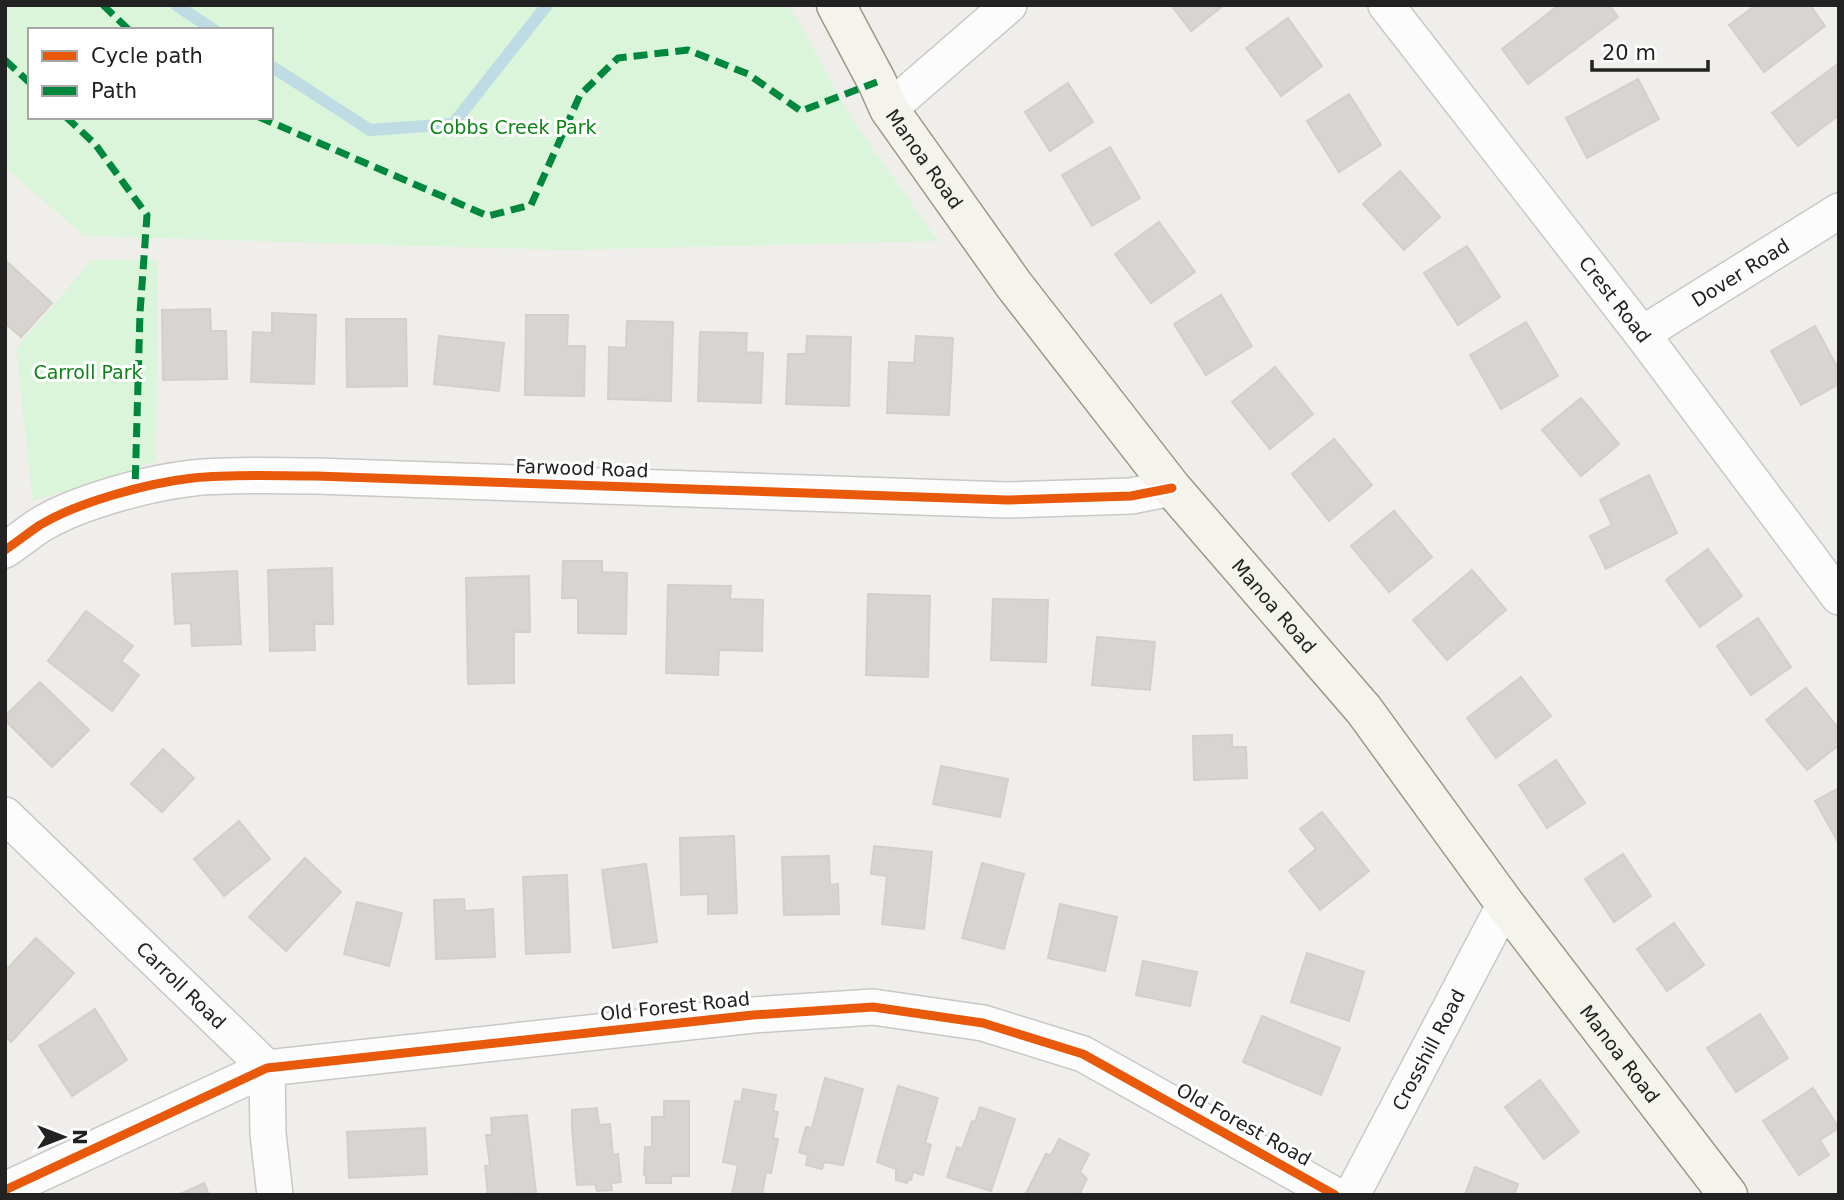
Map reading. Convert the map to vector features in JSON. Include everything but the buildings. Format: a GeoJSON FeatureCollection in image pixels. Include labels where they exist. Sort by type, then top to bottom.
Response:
{"type":"FeatureCollection","features":[{"type":"Feature","properties":{"kind":"main road","name":"Manoa Road"},"geometry":{"type":"LineString","coordinates":[[836,5],[889,109],[1014,285],[1172,488],[1364,710],[1505,904],[1728,1195]]}},
{"type":"Feature","properties":{"kind":"street"},"geometry":{"type":"LineString","coordinates":[[889,109],[1009,5]]}},
{"type":"Feature","properties":{"kind":"street","name":"Crest Road"},"geometry":{"type":"LineString","coordinates":[[1385,5],[1642,334],[1839,597]]}},
{"type":"Feature","properties":{"kind":"street","name":"Dover Road"},"geometry":{"type":"LineString","coordinates":[[1642,334],[1839,212]]}},
{"type":"Feature","properties":{"kind":"street","name":"Farwood Road"},"geometry":{"type":"LineString","coordinates":[[5,550],[42,524],[79,508],[135,490],[192,478],[316,476],[1007,500],[1131,496],[1172,488]]}},
{"type":"Feature","properties":{"kind":"street","name":"Carroll Road"},"geometry":{"type":"LineString","coordinates":[[5,815],[267,1068]]}},
{"type":"Feature","properties":{"kind":"street","name":"Crosshill Road"},"geometry":{"type":"LineString","coordinates":[[1352,1195],[1505,904]]}},
{"type":"Feature","properties":{"kind":"street","name":"Old Forest Road"},"geometry":{"type":"LineString","coordinates":[[5,1190],[267,1068],[753,1015],[873,1007],[983,1023],[1083,1054],[1335,1195]]}},
{"type":"Feature","properties":{"kind":"street"},"geometry":{"type":"LineString","coordinates":[[267,1068],[268,1134],[275,1195]]}},
{"type":"Feature","properties":{"kind":"green space","name":"Cobbs Creek Park"},"geometry":{"type":"Polygon","coordinates":[[[5,5],[789,5],[852,119],[938,241],[564,250],[84,236],[5,167],[5,5]]]}},
{"type":"Feature","properties":{"kind":"green space","name":"Carroll Park"},"geometry":{"type":"Polygon","coordinates":[[[92,260],[158,260],[156,461],[33,501],[16,349],[92,260]]]}},
{"type":"Feature","properties":{"kind":"waterway"},"geometry":{"type":"LineString","coordinates":[[176,5],[211,28]]}},
{"type":"Feature","properties":{"kind":"waterway"},"geometry":{"type":"LineString","coordinates":[[273,67],[370,130],[453,124],[547,5]]}},
{"type":"Feature","properties":{"kind":"marked path"},"geometry":{"type":"LineString","coordinates":[[103,5],[127,28]]}},
{"type":"Feature","properties":{"kind":"marked path"},"geometry":{"type":"LineString","coordinates":[[264,119],[488,216],[531,205],[580,95],[618,58],[688,50],[748,74],[801,111],[877,82]]}},
{"type":"Feature","properties":{"kind":"marked path"},"geometry":{"type":"LineString","coordinates":[[5,60],[28,81]]}},
{"type":"Feature","properties":{"kind":"marked path"},"geometry":{"type":"LineString","coordinates":[[68,119],[95,144],[147,215],[140,313],[135,490]]}},
{"type":"Feature","properties":{"kind":"cycle path"},"geometry":{"type":"LineString","coordinates":[[5,550],[40,525],[93,501],[155,484],[208,477],[316,476],[1007,500],[1131,496],[1172,488]]}},
{"type":"Feature","properties":{"kind":"cycle path"},"geometry":{"type":"LineString","coordinates":[[5,1190],[267,1068],[753,1015],[873,1007],[983,1023],[1083,1054],[1335,1195]]}}]}
